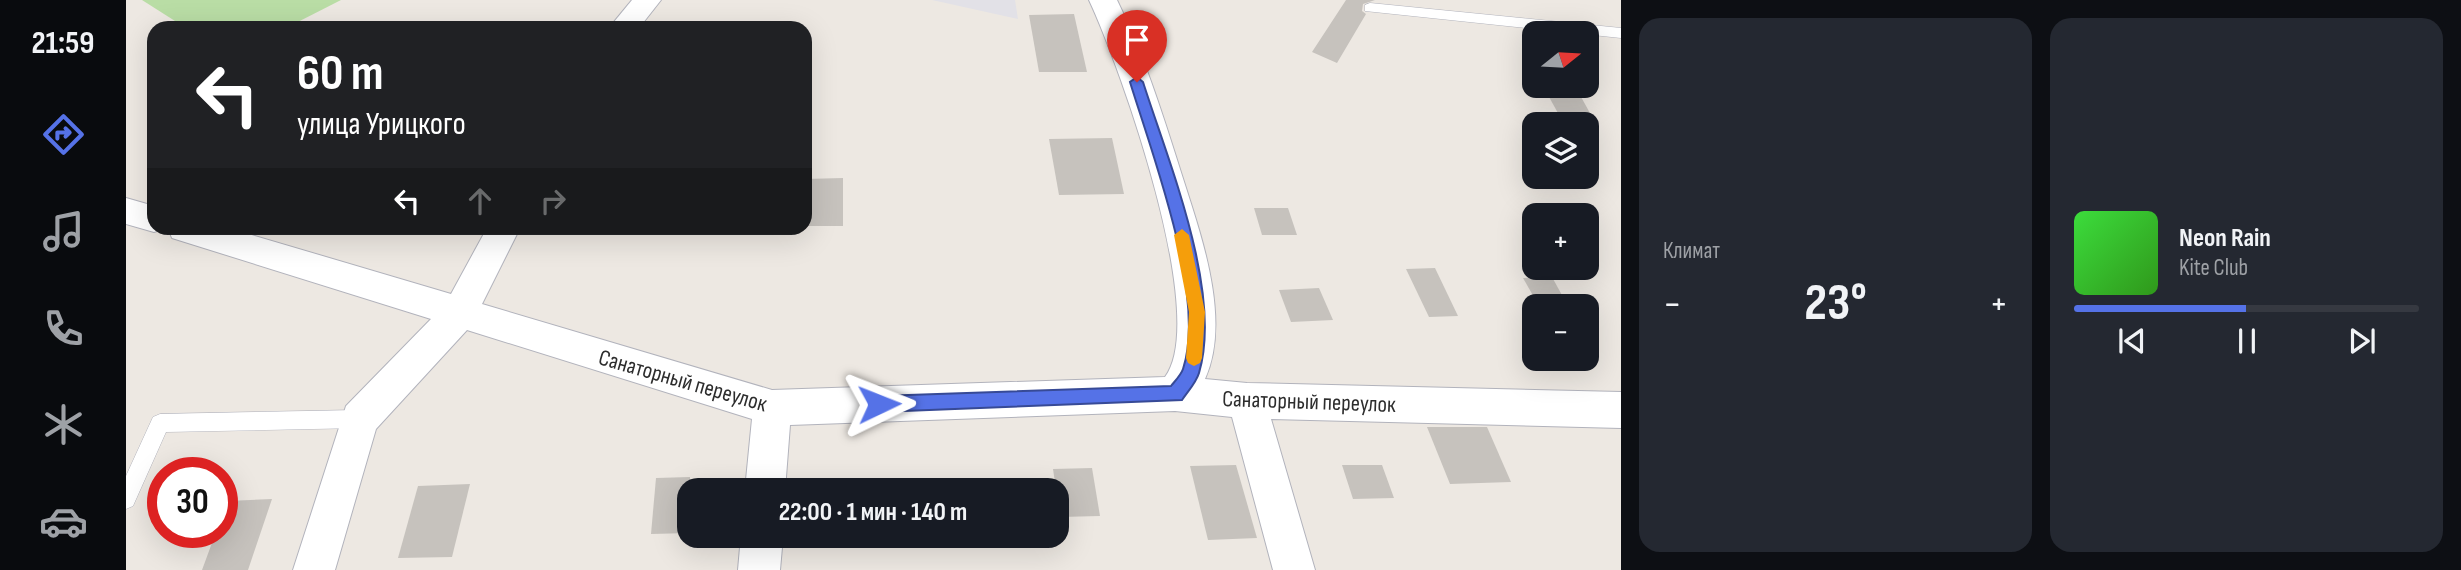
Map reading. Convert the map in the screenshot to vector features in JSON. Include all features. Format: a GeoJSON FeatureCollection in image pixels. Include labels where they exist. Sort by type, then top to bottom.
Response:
{"type":"FeatureCollection","features":[{"type":"Feature","properties":{"kind":"street"},"geometry":{"type":"LineString","coordinates":[[629,21],[647,0]]}},
{"type":"Feature","properties":{"kind":"street"},"geometry":{"type":"LineString","coordinates":[[1103,0],[1122,38],[1144,104],[1190,268],[1197,312],[1195,351],[1190,374],[1175,394]]}},
{"type":"Feature","properties":{"kind":"street"},"geometry":{"type":"LineString","coordinates":[[126,211],[147,217]]}},
{"type":"Feature","properties":{"kind":"street","name":"Санаторный переулок"},"geometry":{"type":"LineString","coordinates":[[206,235],[772,408],[1175,394],[1248,401],[1621,410]]}},
{"type":"Feature","properties":{"kind":"street"},"geometry":{"type":"LineString","coordinates":[[314,570],[360,419],[460,314],[500,235]]}},
{"type":"Feature","properties":{"kind":"street"},"geometry":{"type":"LineString","coordinates":[[1248,401],[1294,570]]}},
{"type":"Feature","properties":{"kind":"street"},"geometry":{"type":"LineString","coordinates":[[766,478],[772,408]]}},
{"type":"Feature","properties":{"kind":"street"},"geometry":{"type":"LineString","coordinates":[[759,570],[761,548]]}},
{"type":"Feature","properties":{"kind":"lane"},"geometry":{"type":"LineString","coordinates":[[1370,8],[1621,33]]}},
{"type":"Feature","properties":{"kind":"lane"},"geometry":{"type":"LineString","coordinates":[[126,499],[160,423],[360,419]]}},
{"type":"Feature","properties":{"kind":"shaded area"},"geometry":{"type":"Polygon","coordinates":[[[932,0],[1015,0],[1018,19],[932,0]]]}},
{"type":"Feature","properties":{"kind":"green space"},"geometry":{"type":"Polygon","coordinates":[[[142,0],[341,0],[300,21],[175,21],[142,0]]]}},
{"type":"Feature","properties":{"kind":"building"},"geometry":{"type":"Polygon","coordinates":[[[1346,0],[1375,0],[1363,4],[1362,11],[1366,14],[1337,63],[1312,52],[1346,0]]]}},
{"type":"Feature","properties":{"kind":"building"},"geometry":{"type":"Polygon","coordinates":[[[1074,14],[1087,72],[1039,72],[1029,15],[1074,14]]]}},
{"type":"Feature","properties":{"kind":"building"},"geometry":{"type":"Polygon","coordinates":[[[1550,98],[1582,98],[1589,112],[1557,112],[1550,98]]]}},
{"type":"Feature","properties":{"kind":"building"},"geometry":{"type":"Polygon","coordinates":[[[1112,138],[1124,194],[1059,195],[1049,139],[1112,138]]]}},
{"type":"Feature","properties":{"kind":"building"},"geometry":{"type":"Polygon","coordinates":[[[843,178],[843,226],[812,226],[812,179],[843,178]]]}},
{"type":"Feature","properties":{"kind":"building"},"geometry":{"type":"Polygon","coordinates":[[[1254,208],[1288,208],[1297,235],[1262,235],[1254,208]]]}},
{"type":"Feature","properties":{"kind":"building"},"geometry":{"type":"Polygon","coordinates":[[[1435,268],[1458,316],[1429,317],[1406,269],[1435,268]]]}},
{"type":"Feature","properties":{"kind":"building"},"geometry":{"type":"Polygon","coordinates":[[[1524,280],[1554,280],[1561,294],[1532,294],[1524,280]]]}},
{"type":"Feature","properties":{"kind":"building"},"geometry":{"type":"Polygon","coordinates":[[[1319,288],[1333,320],[1291,322],[1279,290],[1319,288]]]}},
{"type":"Feature","properties":{"kind":"building"},"geometry":{"type":"Polygon","coordinates":[[[1427,427],[1487,427],[1511,482],[1450,484],[1427,427]]]}},
{"type":"Feature","properties":{"kind":"building"},"geometry":{"type":"Polygon","coordinates":[[[1236,465],[1257,538],[1208,540],[1190,466],[1236,465]]]}},
{"type":"Feature","properties":{"kind":"building"},"geometry":{"type":"Polygon","coordinates":[[[1342,465],[1382,465],[1394,498],[1353,499],[1342,465]]]}},
{"type":"Feature","properties":{"kind":"building"},"geometry":{"type":"Polygon","coordinates":[[[1092,468],[1100,516],[1069,517],[1069,478],[1054,478],[1053,469],[1092,468]]]}},
{"type":"Feature","properties":{"kind":"building"},"geometry":{"type":"Polygon","coordinates":[[[690,477],[677,478],[677,533],[651,534],[656,478],[690,477]]]}},
{"type":"Feature","properties":{"kind":"building"},"geometry":{"type":"Polygon","coordinates":[[[470,484],[452,557],[398,558],[418,486],[470,484]]]}},
{"type":"Feature","properties":{"kind":"building"},"geometry":{"type":"Polygon","coordinates":[[[272,499],[248,570],[202,570],[210,548],[238,548],[238,501],[272,499]]]}},
{"type":"Feature","properties":{"kind":"slow traffic"},"geometry":{"type":"LineString","coordinates":[[1182,235],[1197,312],[1194,358]]}},
{"type":"Feature","properties":{"kind":"route"},"geometry":{"type":"LineString","coordinates":[[879,404],[1175,394],[1190,374],[1195,351],[1197,312],[1190,268],[1174,206],[1137,82]]}}]}
